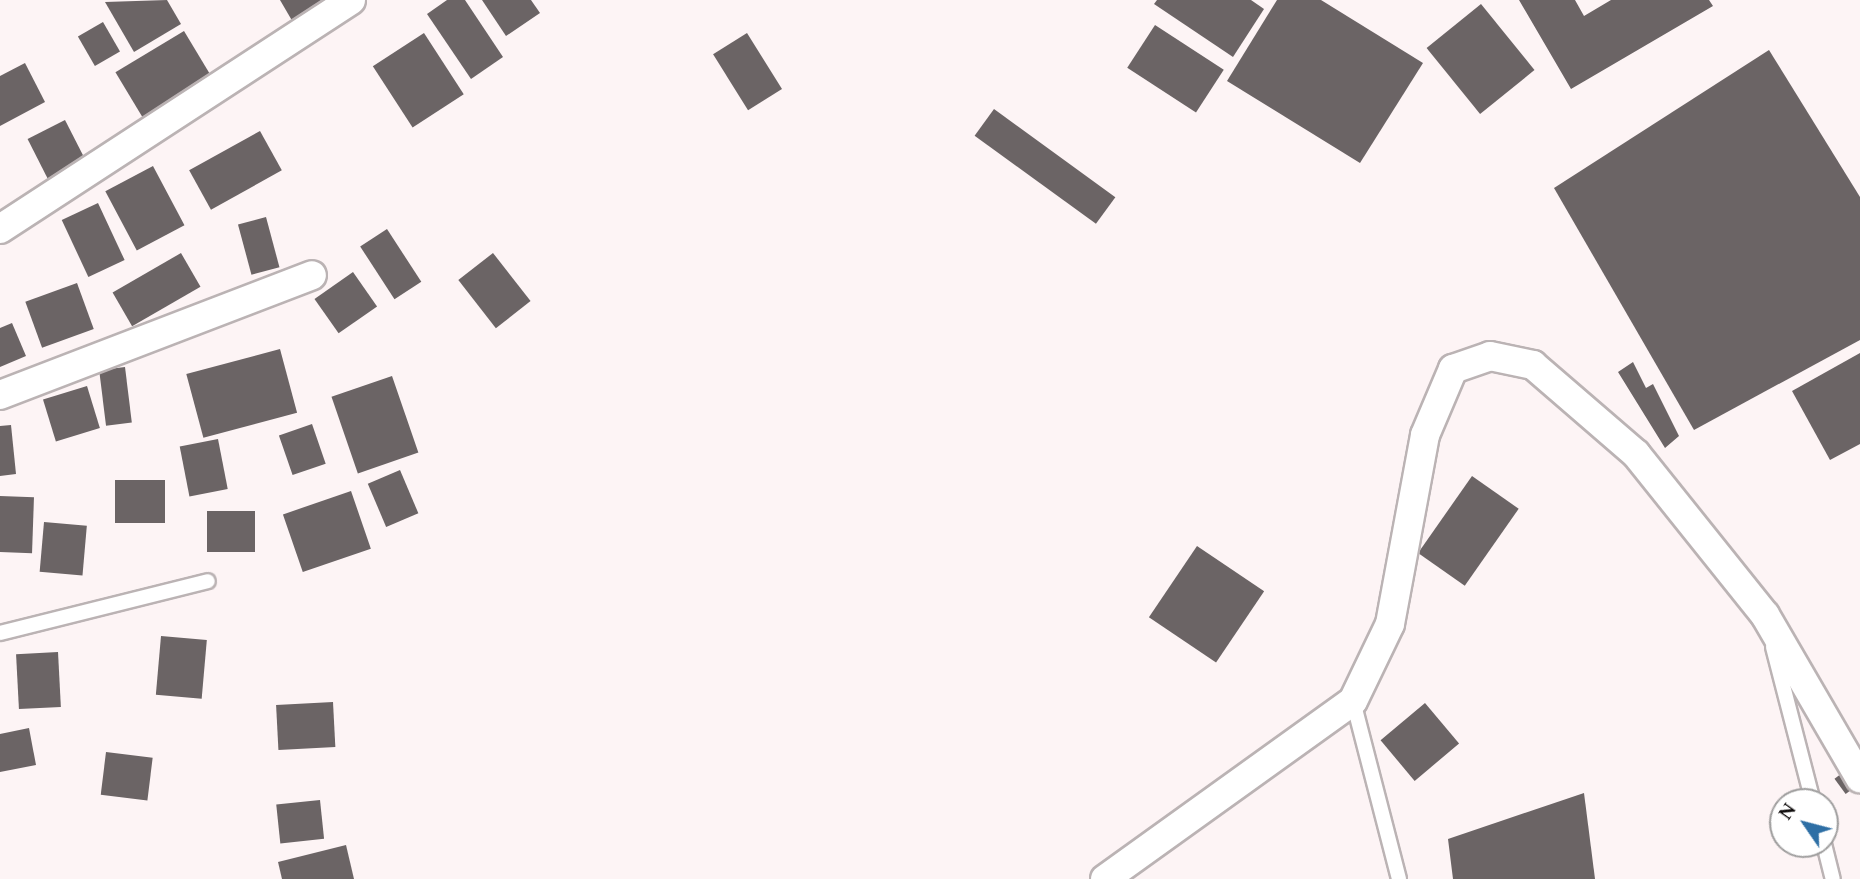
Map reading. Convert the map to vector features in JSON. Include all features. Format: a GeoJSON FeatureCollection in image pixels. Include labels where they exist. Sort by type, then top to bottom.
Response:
{"type":"FeatureCollection","features":[{"type":"Feature","properties":{"kind":"street"},"geometry":{"type":"LineString","coordinates":[[0,229],[351,0]]}},
{"type":"Feature","properties":{"kind":"street"},"geometry":{"type":"LineString","coordinates":[[0,395],[312,275]]}},
{"type":"Feature","properties":{"kind":"street"},"geometry":{"type":"LineString","coordinates":[[1105,879],[1353,701],[1390,624],[1425,435],[1453,369],[1490,356],[1533,365],[1636,454],[1765,615],[1860,778]]}},
{"type":"Feature","properties":{"kind":"lane"},"geometry":{"type":"LineString","coordinates":[[0,633],[208,582]]}},
{"type":"Feature","properties":{"kind":"lane"},"geometry":{"type":"LineString","coordinates":[[1765,615],[1809,788]]}},
{"type":"Feature","properties":{"kind":"lane"},"geometry":{"type":"LineString","coordinates":[[1353,701],[1399,879]]}},
{"type":"Feature","properties":{"kind":"lane"},"geometry":{"type":"LineString","coordinates":[[1828,858],[1833,879]]}},
{"type":"Feature","properties":{"kind":"building"},"geometry":{"type":"Polygon","coordinates":[[[167,0],[181,24],[134,52],[105,2],[167,0]]]}},
{"type":"Feature","properties":{"kind":"building"},"geometry":{"type":"Polygon","coordinates":[[[280,0],[332,0],[294,24],[280,0]]]}},
{"type":"Feature","properties":{"kind":"building"},"geometry":{"type":"Polygon","coordinates":[[[447,0],[465,0],[503,57],[471,79],[427,14],[447,0]]]}},
{"type":"Feature","properties":{"kind":"building"},"geometry":{"type":"Polygon","coordinates":[[[482,0],[531,0],[540,13],[506,36],[482,0]]]}},
{"type":"Feature","properties":{"kind":"building"},"geometry":{"type":"Polygon","coordinates":[[[1157,0],[1251,0],[1264,9],[1233,57],[1154,4],[1157,0]]]}},
{"type":"Feature","properties":{"kind":"building"},"geometry":{"type":"Polygon","coordinates":[[[1277,0],[1321,0],[1423,63],[1360,163],[1227,81],[1277,0]]]}},
{"type":"Feature","properties":{"kind":"building"},"geometry":{"type":"Polygon","coordinates":[[[1519,0],[1575,0],[1584,16],[1611,0],[1709,0],[1713,6],[1571,89],[1519,0]]]}},
{"type":"Feature","properties":{"kind":"building"},"geometry":{"type":"Polygon","coordinates":[[[1481,4],[1534,70],[1480,114],[1427,48],[1481,4]]]}},
{"type":"Feature","properties":{"kind":"building"},"geometry":{"type":"Polygon","coordinates":[[[103,22],[120,51],[95,66],[78,37],[103,22]]]}},
{"type":"Feature","properties":{"kind":"building"},"geometry":{"type":"Polygon","coordinates":[[[1155,25],[1224,70],[1196,112],[1127,68],[1155,25]]]}},
{"type":"Feature","properties":{"kind":"building"},"geometry":{"type":"Polygon","coordinates":[[[184,31],[213,80],[145,121],[115,72],[184,31]]]}},
{"type":"Feature","properties":{"kind":"building"},"geometry":{"type":"Polygon","coordinates":[[[424,33],[464,94],[413,127],[373,66],[424,33]]]}},
{"type":"Feature","properties":{"kind":"building"},"geometry":{"type":"Polygon","coordinates":[[[747,33],[782,89],[748,110],[713,54],[747,33]]]}},
{"type":"Feature","properties":{"kind":"building"},"geometry":{"type":"Polygon","coordinates":[[[1769,50],[1860,197],[1860,340],[1694,430],[1554,188],[1769,50]]]}},
{"type":"Feature","properties":{"kind":"building"},"geometry":{"type":"Polygon","coordinates":[[[25,63],[45,102],[0,126],[0,76],[25,63]]]}},
{"type":"Feature","properties":{"kind":"building"},"geometry":{"type":"Polygon","coordinates":[[[994,109],[1115,197],[1096,224],[975,136],[994,109]]]}},
{"type":"Feature","properties":{"kind":"building"},"geometry":{"type":"Polygon","coordinates":[[[65,120],[85,160],[48,179],[28,139],[65,120]]]}},
{"type":"Feature","properties":{"kind":"building"},"geometry":{"type":"Polygon","coordinates":[[[260,131],[282,170],[211,210],[189,170],[260,131]]]}},
{"type":"Feature","properties":{"kind":"building"},"geometry":{"type":"Polygon","coordinates":[[[153,166],[184,225],[137,251],[105,191],[153,166]]]}},
{"type":"Feature","properties":{"kind":"building"},"geometry":{"type":"Polygon","coordinates":[[[98,203],[125,260],[88,277],[62,220],[98,203]]]}},
{"type":"Feature","properties":{"kind":"building"},"geometry":{"type":"Polygon","coordinates":[[[266,217],[279,267],[251,275],[238,225],[266,217]]]}},
{"type":"Feature","properties":{"kind":"building"},"geometry":{"type":"Polygon","coordinates":[[[387,229],[421,282],[394,299],[360,246],[387,229]]]}},
{"type":"Feature","properties":{"kind":"building"},"geometry":{"type":"Polygon","coordinates":[[[181,253],[201,287],[132,326],[113,292],[181,253]]]}},
{"type":"Feature","properties":{"kind":"building"},"geometry":{"type":"Polygon","coordinates":[[[493,253],[531,301],[496,328],[458,280],[493,253]]]}},
{"type":"Feature","properties":{"kind":"building"},"geometry":{"type":"Polygon","coordinates":[[[353,272],[377,306],[339,333],[314,299],[353,272]]]}},
{"type":"Feature","properties":{"kind":"building"},"geometry":{"type":"Polygon","coordinates":[[[77,283],[94,329],[42,348],[25,302],[77,283]]]}},
{"type":"Feature","properties":{"kind":"building"},"geometry":{"type":"Polygon","coordinates":[[[12,323],[26,356],[0,367],[0,328],[12,323]]]}},
{"type":"Feature","properties":{"kind":"building"},"geometry":{"type":"Polygon","coordinates":[[[280,349],[297,413],[203,438],[186,374],[280,349]]]}},
{"type":"Feature","properties":{"kind":"building"},"geometry":{"type":"Polygon","coordinates":[[[1860,353],[1860,444],[1830,460],[1792,391],[1860,353]]]}},
{"type":"Feature","properties":{"kind":"building"},"geometry":{"type":"Polygon","coordinates":[[[1633,362],[1646,388],[1653,384],[1679,436],[1665,448],[1618,372],[1633,362]]]}},
{"type":"Feature","properties":{"kind":"building"},"geometry":{"type":"Polygon","coordinates":[[[125,367],[132,423],[106,426],[99,370],[125,367]]]}},
{"type":"Feature","properties":{"kind":"building"},"geometry":{"type":"Polygon","coordinates":[[[392,376],[418,453],[358,473],[331,397],[392,376]]]}},
{"type":"Feature","properties":{"kind":"building"},"geometry":{"type":"Polygon","coordinates":[[[87,386],[100,428],[56,442],[43,399],[87,386]]]}},
{"type":"Feature","properties":{"kind":"building"},"geometry":{"type":"Polygon","coordinates":[[[312,424],[326,464],[293,475],[279,435],[312,424]]]}},
{"type":"Feature","properties":{"kind":"building"},"geometry":{"type":"Polygon","coordinates":[[[11,425],[16,474],[0,476],[0,426],[11,425]]]}},
{"type":"Feature","properties":{"kind":"building"},"geometry":{"type":"Polygon","coordinates":[[[218,439],[228,489],[189,497],[180,446],[218,439]]]}},
{"type":"Feature","properties":{"kind":"building"},"geometry":{"type":"Polygon","coordinates":[[[400,470],[418,513],[386,527],[368,484],[400,470]]]}},
{"type":"Feature","properties":{"kind":"building"},"geometry":{"type":"Polygon","coordinates":[[[1472,476],[1519,509],[1465,586],[1418,553],[1472,476]]]}},
{"type":"Feature","properties":{"kind":"building"},"geometry":{"type":"Polygon","coordinates":[[[115,480],[165,480],[165,523],[115,523],[115,480]]]}},
{"type":"Feature","properties":{"kind":"building"},"geometry":{"type":"Polygon","coordinates":[[[351,491],[371,549],[303,572],[283,514],[351,491]]]}},
{"type":"Feature","properties":{"kind":"building"},"geometry":{"type":"Polygon","coordinates":[[[0,496],[34,497],[32,553],[0,552],[0,496]]]}},
{"type":"Feature","properties":{"kind":"building"},"geometry":{"type":"Polygon","coordinates":[[[207,511],[255,511],[255,552],[207,552],[207,511]]]}},
{"type":"Feature","properties":{"kind":"building"},"geometry":{"type":"Polygon","coordinates":[[[44,522],[87,526],[82,576],[40,572],[44,522]]]}},
{"type":"Feature","properties":{"kind":"building"},"geometry":{"type":"Polygon","coordinates":[[[1197,546],[1264,591],[1216,663],[1149,617],[1197,546]]]}},
{"type":"Feature","properties":{"kind":"building"},"geometry":{"type":"Polygon","coordinates":[[[161,636],[207,640],[202,699],[156,695],[161,636]]]}},
{"type":"Feature","properties":{"kind":"building"},"geometry":{"type":"Polygon","coordinates":[[[58,652],[61,707],[19,709],[16,654],[58,652]]]}},
{"type":"Feature","properties":{"kind":"building"},"geometry":{"type":"Polygon","coordinates":[[[333,702],[335,747],[278,750],[276,705],[333,702]]]}},
{"type":"Feature","properties":{"kind":"building"},"geometry":{"type":"Polygon","coordinates":[[[1425,703],[1459,744],[1415,781],[1381,740],[1425,703]]]}},
{"type":"Feature","properties":{"kind":"building"},"geometry":{"type":"Polygon","coordinates":[[[29,728],[36,765],[0,772],[0,734],[29,728]]]}},
{"type":"Feature","properties":{"kind":"building"},"geometry":{"type":"Polygon","coordinates":[[[106,752],[153,758],[147,800],[101,795],[106,752]]]}},
{"type":"Feature","properties":{"kind":"building"},"geometry":{"type":"Polygon","coordinates":[[[1845,771],[1856,786],[1846,794],[1834,779],[1845,771]]]}},
{"type":"Feature","properties":{"kind":"building"},"geometry":{"type":"Polygon","coordinates":[[[1584,793],[1595,879],[1453,879],[1448,839],[1584,793]]]}},
{"type":"Feature","properties":{"kind":"building"},"geometry":{"type":"Polygon","coordinates":[[[320,800],[324,839],[280,843],[276,805],[320,800]]]}},
{"type":"Feature","properties":{"kind":"building"},"geometry":{"type":"Polygon","coordinates":[[[346,845],[354,879],[282,879],[278,862],[346,845]]]}}]}
